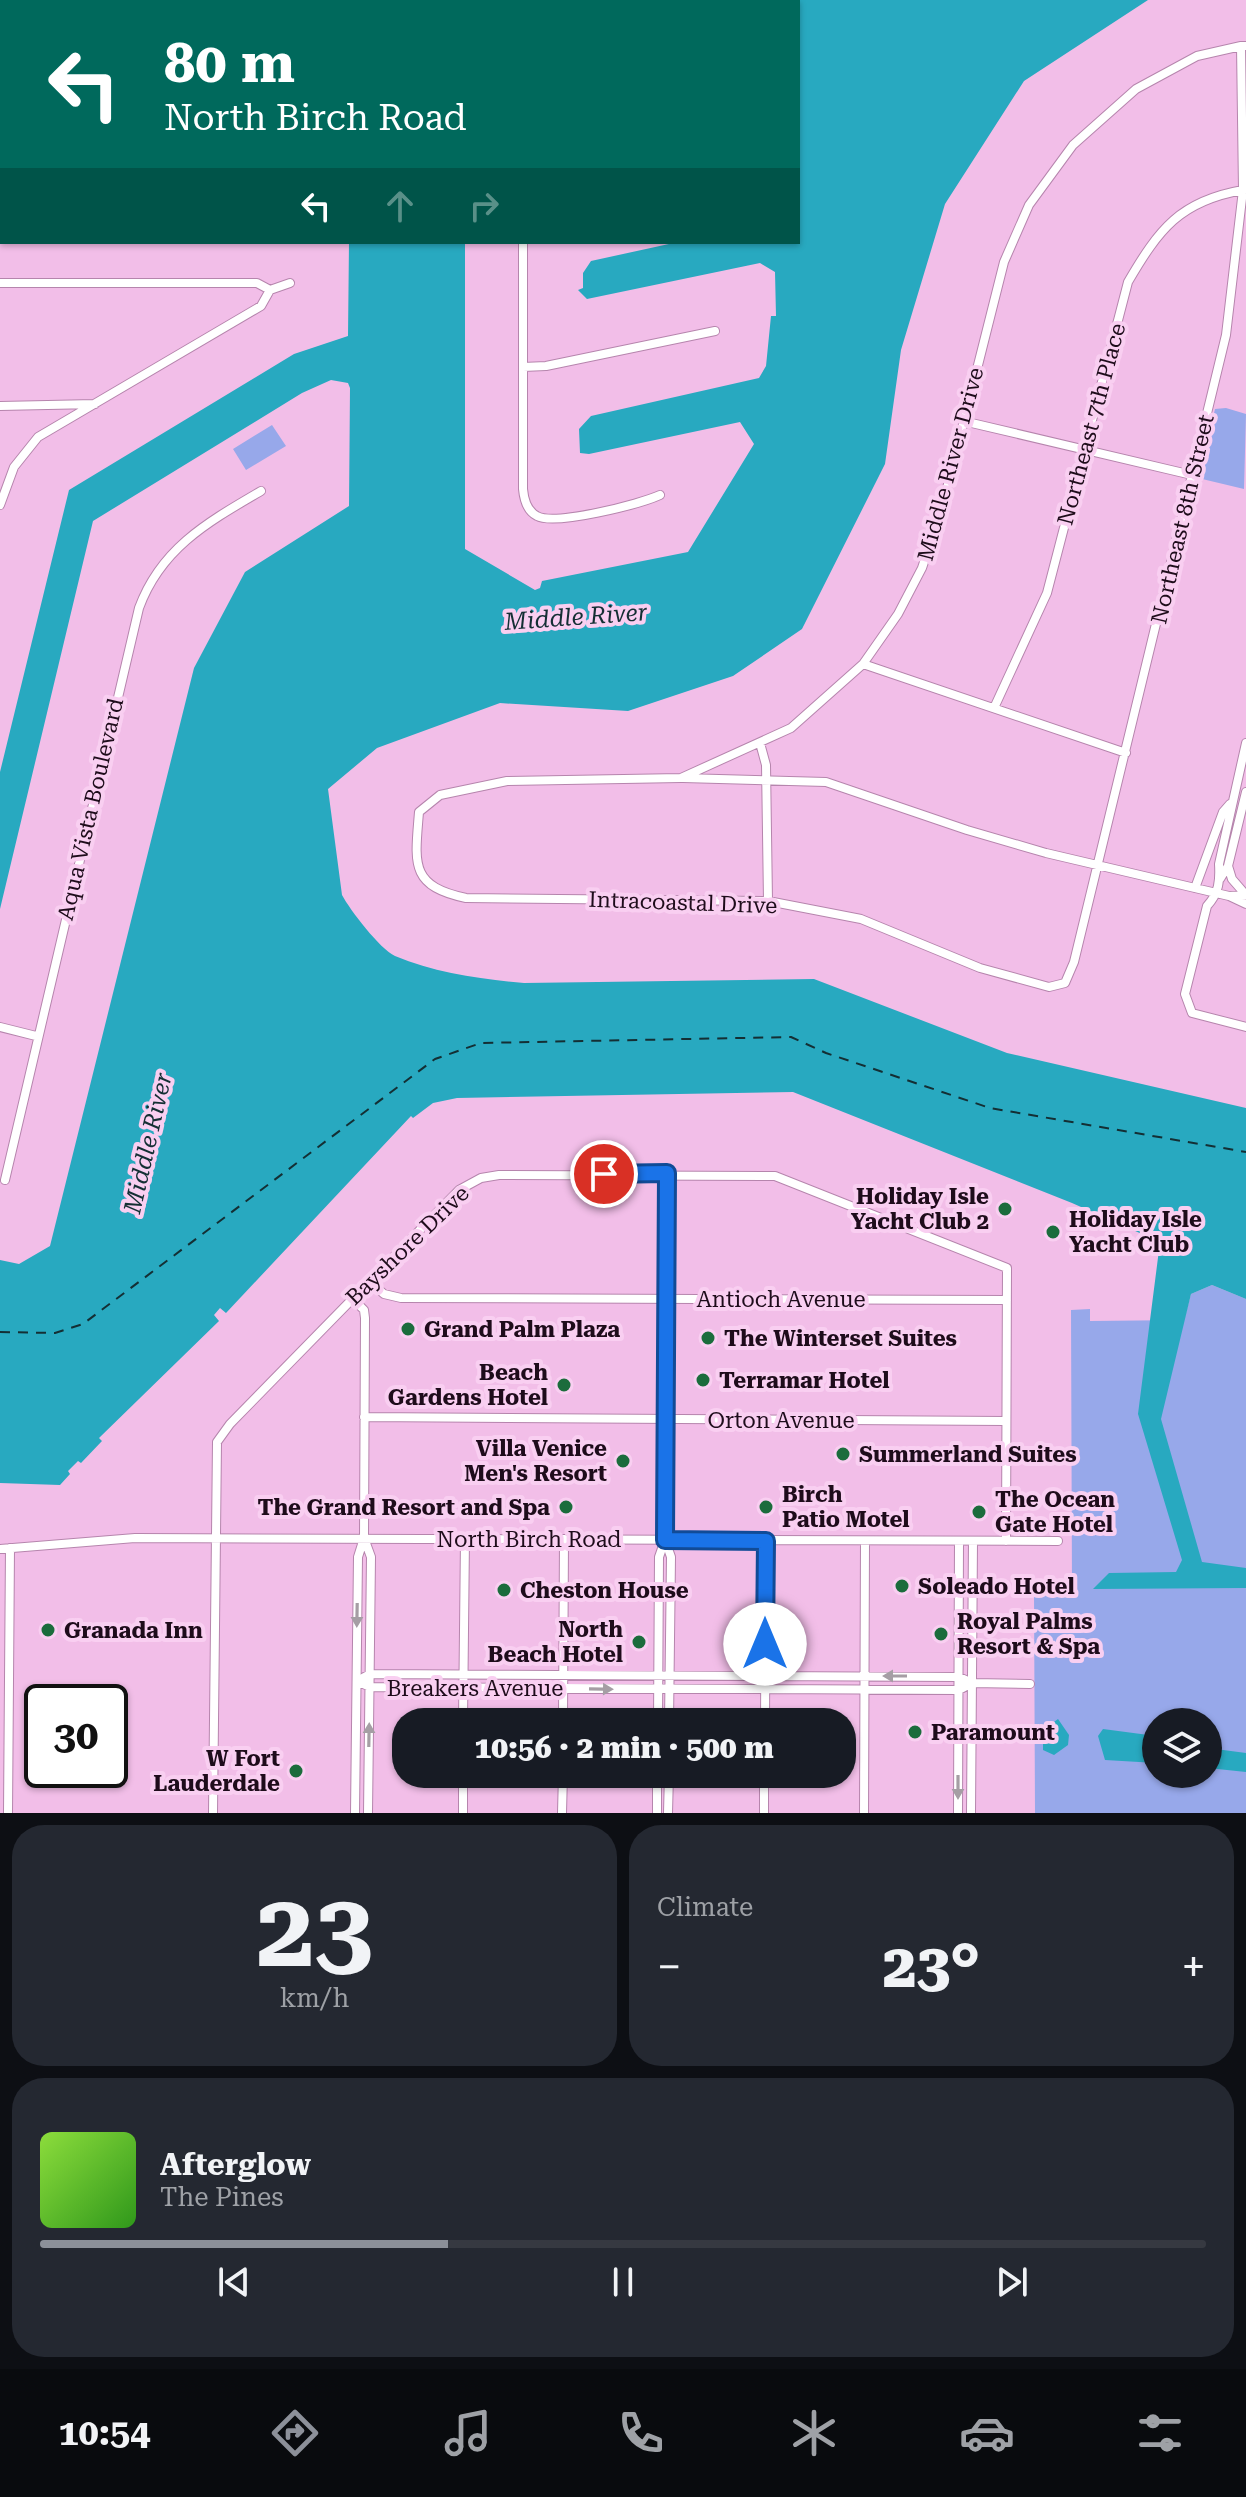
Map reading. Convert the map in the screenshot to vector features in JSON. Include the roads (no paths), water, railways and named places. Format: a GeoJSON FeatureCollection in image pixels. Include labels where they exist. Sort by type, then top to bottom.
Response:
{"type":"FeatureCollection","features":[{"type":"Feature","properties":{"kind":"street","name":"Northeast 8th Street"},"geometry":{"type":"LineString","coordinates":[[1065,983],[1074,962],[1098,866],[1226,335],[1243,190],[1243,46]]}},
{"type":"Feature","properties":{"kind":"street","name":"Middle River Drive"},"geometry":{"type":"LineString","coordinates":[[416,845],[419,812],[440,795],[507,781],[681,778],[791,728],[863,664],[898,614],[922,568],[1004,262],[1029,205],[1073,145],[1136,89],[1197,56],[1243,46]]}},
{"type":"Feature","properties":{"kind":"street","name":"Northeast 7th Place"},"geometry":{"type":"LineString","coordinates":[[994,708],[1047,593],[1128,282],[1151,243],[1182,211],[1214,195],[1243,190]]}},
{"type":"Feature","properties":{"kind":"street"},"geometry":{"type":"LineString","coordinates":[[523,244],[523,489],[526,503],[533,514],[552,520],[660,495]]}},
{"type":"Feature","properties":{"kind":"street"},"geometry":{"type":"LineString","coordinates":[[0,283],[257,283],[270,290]]}},
{"type":"Feature","properties":{"kind":"street"},"geometry":{"type":"LineString","coordinates":[[0,505],[14,467],[38,437],[261,306],[270,290],[290,283]]}},
{"type":"Feature","properties":{"kind":"street"},"geometry":{"type":"LineString","coordinates":[[523,367],[546,366],[715,331]]}},
{"type":"Feature","properties":{"kind":"street"},"geometry":{"type":"LineString","coordinates":[[0,406],[96,404]]}},
{"type":"Feature","properties":{"kind":"street"},"geometry":{"type":"LineString","coordinates":[[963,421],[1192,475]]}},
{"type":"Feature","properties":{"kind":"street","name":"Aqua Vista Boulevard"},"geometry":{"type":"LineString","coordinates":[[5,1180],[36,1036],[143,596],[161,565],[182,541],[261,491]]}},
{"type":"Feature","properties":{"kind":"street"},"geometry":{"type":"LineString","coordinates":[[863,664],[1126,753]]}},
{"type":"Feature","properties":{"kind":"street"},"geometry":{"type":"LineString","coordinates":[[760,743],[767,780],[768,901]]}},
{"type":"Feature","properties":{"kind":"street"},"geometry":{"type":"LineString","coordinates":[[1220,879],[1219,864],[1246,743]]}},
{"type":"Feature","properties":{"kind":"street"},"geometry":{"type":"LineString","coordinates":[[681,778],[845,786],[967,830],[1098,866],[1229,896],[1246,904]]}},
{"type":"Feature","properties":{"kind":"street"},"geometry":{"type":"LineString","coordinates":[[1246,792],[1228,866],[1207,906],[1185,1000],[1189,1009],[1203,1017],[1246,1027]]}},
{"type":"Feature","properties":{"kind":"street"},"geometry":{"type":"LineString","coordinates":[[1195,888],[1223,812],[1232,803]]}},
{"type":"Feature","properties":{"kind":"street","name":"Intracoastal Drive"},"geometry":{"type":"LineString","coordinates":[[416,845],[416,860],[423,881],[441,892],[466,898],[768,901],[861,919],[980,968],[1049,987],[1065,983]]}},
{"type":"Feature","properties":{"kind":"street"},"geometry":{"type":"LineString","coordinates":[[1228,866],[1232,879],[1246,895]]}},
{"type":"Feature","properties":{"kind":"street"},"geometry":{"type":"LineString","coordinates":[[1229,896],[1246,895]]}},
{"type":"Feature","properties":{"kind":"street"},"geometry":{"type":"LineString","coordinates":[[0,1027],[36,1036]]}},
{"type":"Feature","properties":{"kind":"street"},"geometry":{"type":"LineString","coordinates":[[658,1708],[659,1557],[665,1540],[667,1173]]}},
{"type":"Feature","properties":{"kind":"street","name":"Bayshore Drive"},"geometry":{"type":"LineString","coordinates":[[213,1813],[214,1457],[220,1436],[459,1190],[481,1178],[667,1173],[783,1178],[1007,1268],[1007,1300]]}},
{"type":"Feature","properties":{"kind":"street","name":"Antioch Avenue"},"geometry":{"type":"LineString","coordinates":[[369,1281],[384,1294],[401,1298],[1007,1300]]}},
{"type":"Feature","properties":{"kind":"street"},"geometry":{"type":"LineString","coordinates":[[352,1298],[364,1310],[365,1318],[364,1538],[358,1557],[355,1813]]}},
{"type":"Feature","properties":{"kind":"street"},"geometry":{"type":"LineString","coordinates":[[1006,1541],[1007,1300]]}},
{"type":"Feature","properties":{"kind":"street","name":"Orton Avenue"},"geometry":{"type":"LineString","coordinates":[[364,1417],[1006,1421]]}},
{"type":"Feature","properties":{"kind":"street","name":"North Birch Road"},"geometry":{"type":"LineString","coordinates":[[0,1549],[135,1538],[1058,1541]]}},
{"type":"Feature","properties":{"kind":"street"},"geometry":{"type":"LineString","coordinates":[[364,1538],[371,1557],[368,1813]]}},
{"type":"Feature","properties":{"kind":"street"},"geometry":{"type":"LineString","coordinates":[[463,1708],[465,1538]]}},
{"type":"Feature","properties":{"kind":"street"},"geometry":{"type":"LineString","coordinates":[[563,1708],[564,1539]]}},
{"type":"Feature","properties":{"kind":"street"},"geometry":{"type":"LineString","coordinates":[[665,1540],[671,1557],[669,1708]]}},
{"type":"Feature","properties":{"kind":"street"},"geometry":{"type":"LineString","coordinates":[[765,1708],[766,1541]]}},
{"type":"Feature","properties":{"kind":"street"},"geometry":{"type":"LineString","coordinates":[[864,1813],[865,1541]]}},
{"type":"Feature","properties":{"kind":"street"},"geometry":{"type":"LineString","coordinates":[[958,1813],[959,1541]]}},
{"type":"Feature","properties":{"kind":"street"},"geometry":{"type":"LineString","coordinates":[[971,1813],[973,1541]]}},
{"type":"Feature","properties":{"kind":"street"},"geometry":{"type":"LineString","coordinates":[[8,1813],[10,1548]]}},
{"type":"Feature","properties":{"kind":"street"},"geometry":{"type":"LineString","coordinates":[[959,1612],[972,1612]]}},
{"type":"Feature","properties":{"kind":"street","name":"Breakers Avenue"},"geometry":{"type":"LineString","coordinates":[[357,1681],[370,1674],[670,1674],[959,1677],[972,1683],[1030,1684]]}},
{"type":"Feature","properties":{"kind":"street","name":"Breakers Avenue"},"geometry":{"type":"LineString","coordinates":[[357,1681],[370,1687],[765,1690],[959,1690],[972,1683]]}},
{"type":"Feature","properties":{"kind":"street"},"geometry":{"type":"LineString","coordinates":[[463,1788],[463,1813]]}},
{"type":"Feature","properties":{"kind":"street"},"geometry":{"type":"LineString","coordinates":[[562,1813],[563,1788]]}},
{"type":"Feature","properties":{"kind":"street"},"geometry":{"type":"LineString","coordinates":[[657,1788],[657,1813]]}},
{"type":"Feature","properties":{"kind":"street"},"geometry":{"type":"LineString","coordinates":[[668,1813],[669,1788]]}},
{"type":"Feature","properties":{"kind":"street"},"geometry":{"type":"LineString","coordinates":[[764,1788],[764,1813]]}},
{"type":"Feature","properties":{"kind":"water","name":"Middle River"},"geometry":{"type":"Polygon","coordinates":[[[800,0],[1148,0],[1024,81],[945,204],[901,350],[885,464],[802,629],[733,676],[628,711],[500,703],[377,748],[328,789],[342,895],[382,946],[410,962],[442,971],[524,983],[814,979],[1007,1053],[1246,1108],[1246,1299],[1212,1285],[1191,1294],[1161,1419],[1202,1562],[1246,1568],[1246,1588],[1093,1589],[1109,1573],[1176,1572],[1182,1560],[1138,1414],[1160,1242],[1072,1203],[793,1092],[457,1098],[433,1103],[413,1118],[411,1116],[226,1313],[220,1308],[214,1315],[219,1321],[99,1438],[102,1441],[81,1463],[78,1461],[68,1471],[70,1474],[60,1485],[0,1483],[0,1260],[19,1264],[50,1246],[194,668],[245,572],[349,506],[350,388],[348,383],[331,380],[302,393],[93,521],[0,909],[0,772],[69,490],[294,354],[348,336],[349,244],[465,244],[465,549],[535,590],[540,588],[542,581],[688,552],[754,444],[740,422],[589,454],[580,453],[579,429],[591,416],[759,378],[766,366],[771,316],[776,316],[775,272],[760,263],[587,299],[578,290],[583,288],[583,273],[591,261],[669,244],[800,244],[800,0]]]}},
{"type":"Feature","properties":{"kind":"water"},"geometry":{"type":"Polygon","coordinates":[[[1058,1719],[1069,1735],[1068,1745],[1054,1755],[1043,1750],[1043,1730],[1058,1719]]]}},
{"type":"Feature","properties":{"kind":"water"},"geometry":{"type":"Polygon","coordinates":[[[1103,1729],[1142,1734],[1142,1762],[1105,1760],[1098,1736],[1103,1729]]]}},
{"type":"Feature","properties":{"kind":"water"},"geometry":{"type":"Polygon","coordinates":[[[1222,1750],[1246,1753],[1246,1772],[1222,1769],[1222,1750]]]}},
{"type":"Feature","properties":{"kind":"place","name":"Holiday Isle Yacht Club 2"},"geometry":{"type":"Point","coordinates":[1005,1209]}},
{"type":"Feature","properties":{"kind":"place","name":"Holiday Isle Yacht Club"},"geometry":{"type":"Point","coordinates":[1053,1232]}},
{"type":"Feature","properties":{"kind":"place","name":"Grand Palm Plaza"},"geometry":{"type":"Point","coordinates":[408,1329]}},
{"type":"Feature","properties":{"kind":"place","name":"The Winterset Suites"},"geometry":{"type":"Point","coordinates":[708,1338]}},
{"type":"Feature","properties":{"kind":"place","name":"Terramar Hotel"},"geometry":{"type":"Point","coordinates":[703,1380]}},
{"type":"Feature","properties":{"kind":"place","name":"Beach Gardens Hotel"},"geometry":{"type":"Point","coordinates":[564,1385]}},
{"type":"Feature","properties":{"kind":"place","name":"Summerland Suites"},"geometry":{"type":"Point","coordinates":[843,1454]}},
{"type":"Feature","properties":{"kind":"place","name":"Villa Venice Men's Resort"},"geometry":{"type":"Point","coordinates":[623,1461]}},
{"type":"Feature","properties":{"kind":"place","name":"The Grand Resort and Spa"},"geometry":{"type":"Point","coordinates":[566,1507]}},
{"type":"Feature","properties":{"kind":"place","name":"Birch Patio Motel"},"geometry":{"type":"Point","coordinates":[766,1507]}},
{"type":"Feature","properties":{"kind":"place","name":"The Ocean Gate Hotel"},"geometry":{"type":"Point","coordinates":[979,1512]}},
{"type":"Feature","properties":{"kind":"place","name":"Soleado Hotel"},"geometry":{"type":"Point","coordinates":[902,1586]}},
{"type":"Feature","properties":{"kind":"place","name":"Cheston House"},"geometry":{"type":"Point","coordinates":[504,1590]}},
{"type":"Feature","properties":{"kind":"place","name":"Granada Inn"},"geometry":{"type":"Point","coordinates":[48,1630]}},
{"type":"Feature","properties":{"kind":"place","name":"Royal Palms Resort & Spa"},"geometry":{"type":"Point","coordinates":[941,1634]}},
{"type":"Feature","properties":{"kind":"place","name":"North Beach Hotel"},"geometry":{"type":"Point","coordinates":[639,1642]}},
{"type":"Feature","properties":{"kind":"place","name":"Paramount"},"geometry":{"type":"Point","coordinates":[915,1732]}},
{"type":"Feature","properties":{"kind":"place","name":"W Fort Lauderdale"},"geometry":{"type":"Point","coordinates":[296,1771]}}]}
